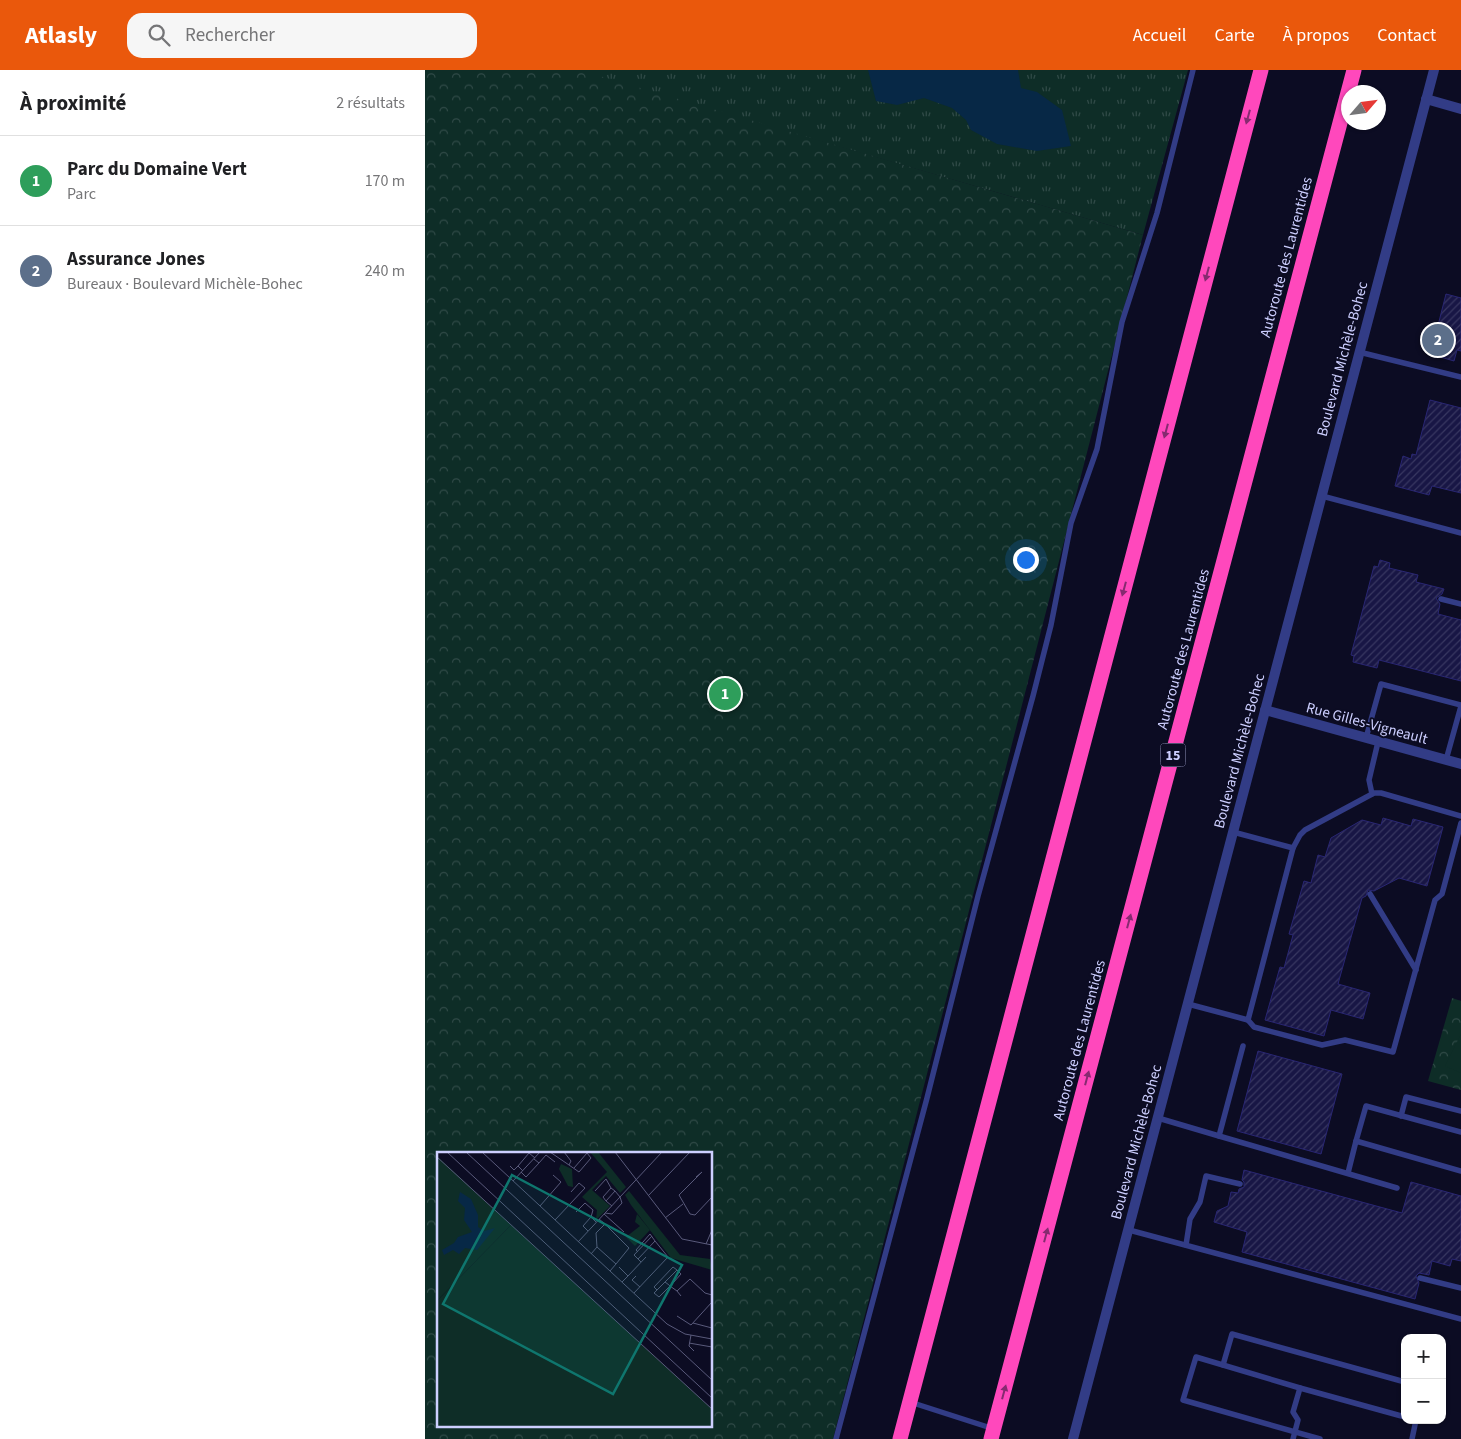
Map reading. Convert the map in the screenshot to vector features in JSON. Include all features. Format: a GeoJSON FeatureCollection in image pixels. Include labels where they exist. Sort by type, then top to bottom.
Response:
{"type":"FeatureCollection","features":[{"type":"Feature","properties":{"kind":"highway"},"geometry":{"type":"LineString","coordinates":[[900,1439],[1261,70]]}},
{"type":"Feature","properties":{"kind":"highway","name":"Autoroute des Laurentides"},"geometry":{"type":"LineString","coordinates":[[993,1434],[1353,70]]}},
{"type":"Feature","properties":{"kind":"street","name":"Boulevard Michèle-Bohec"},"geometry":{"type":"LineString","coordinates":[[1073,1439],[1434,70]]}},
{"type":"Feature","properties":{"kind":"street"},"geometry":{"type":"LineString","coordinates":[[1426,99],[1461,109]]}},
{"type":"Feature","properties":{"kind":"street","name":"Rue Gilles-Vigneault"},"geometry":{"type":"LineString","coordinates":[[1265,710],[1461,764]]}},
{"type":"Feature","properties":{"kind":"lane"},"geometry":{"type":"LineString","coordinates":[[835,1439],[927,1098],[978,896],[1033,696],[1051,625],[1071,524],[1097,449],[1122,322],[1157,213],[1193,70]]}},
{"type":"Feature","properties":{"kind":"lane"},"geometry":{"type":"LineString","coordinates":[[1359,352],[1461,378]]}},
{"type":"Feature","properties":{"kind":"lane"},"geometry":{"type":"LineString","coordinates":[[1322,496],[1461,533]]}},
{"type":"Feature","properties":{"kind":"lane"},"geometry":{"type":"LineString","coordinates":[[1441,599],[1461,604]]}},
{"type":"Feature","properties":{"kind":"lane"},"geometry":{"type":"LineString","coordinates":[[1365,738],[1381,684],[1461,706],[1446,760]]}},
{"type":"Feature","properties":{"kind":"lane"},"geometry":{"type":"LineString","coordinates":[[1372,794],[1369,785],[1369,774],[1378,742]]}},
{"type":"Feature","properties":{"kind":"lane"},"geometry":{"type":"LineString","coordinates":[[1249,1020],[1293,848],[1305,830],[1372,794],[1381,793],[1461,816]]}},
{"type":"Feature","properties":{"kind":"lane"},"geometry":{"type":"LineString","coordinates":[[1188,1004],[1249,1020],[1254,1027],[1322,1045],[1345,1040],[1393,1052],[1435,900],[1441,894],[1461,823]]}},
{"type":"Feature","properties":{"kind":"lane"},"geometry":{"type":"LineString","coordinates":[[1233,832],[1293,848]]}},
{"type":"Feature","properties":{"kind":"lane"},"geometry":{"type":"LineString","coordinates":[[1370,894],[1415,970]]}},
{"type":"Feature","properties":{"kind":"lane"},"geometry":{"type":"LineString","coordinates":[[1219,1136],[1243,1046]]}},
{"type":"Feature","properties":{"kind":"lane"},"geometry":{"type":"LineString","coordinates":[[1401,1116],[1406,1097],[1461,1111]]}},
{"type":"Feature","properties":{"kind":"lane"},"geometry":{"type":"LineString","coordinates":[[1348,1174],[1366,1106],[1461,1132]]}},
{"type":"Feature","properties":{"kind":"lane"},"geometry":{"type":"LineString","coordinates":[[1158,1118],[1397,1188]]}},
{"type":"Feature","properties":{"kind":"lane"},"geometry":{"type":"LineString","coordinates":[[1356,1141],[1461,1171]]}},
{"type":"Feature","properties":{"kind":"lane"},"geometry":{"type":"LineString","coordinates":[[1186,1245],[1190,1219],[1200,1202],[1206,1176],[1240,1184]]}},
{"type":"Feature","properties":{"kind":"lane"},"geometry":{"type":"LineString","coordinates":[[1129,1230],[1461,1319]]}},
{"type":"Feature","properties":{"kind":"lane"},"geometry":{"type":"LineString","coordinates":[[1420,1278],[1461,1288]]}},
{"type":"Feature","properties":{"kind":"lane"},"geometry":{"type":"LineString","coordinates":[[1223,1365],[1232,1334],[1401,1381]]}},
{"type":"Feature","properties":{"kind":"lane"},"geometry":{"type":"LineString","coordinates":[[1319,1439],[1183,1400],[1196,1357],[1401,1416]]}},
{"type":"Feature","properties":{"kind":"lane"},"geometry":{"type":"LineString","coordinates":[[1293,1439],[1298,1420],[1293,1412],[1300,1388]]}},
{"type":"Feature","properties":{"kind":"lane"},"geometry":{"type":"LineString","coordinates":[[910,1402],[993,1434]]}},
{"type":"Feature","properties":{"kind":"lane"},"geometry":{"type":"LineString","coordinates":[[1412,1439],[1415,1424]]}},
{"type":"Feature","properties":{"kind":"green space"},"geometry":{"type":"Polygon","coordinates":[[[425,70],[579,70],[1143,235],[833,1439],[425,1439],[425,70]]]}},
{"type":"Feature","properties":{"kind":"green space"},"geometry":{"type":"Polygon","coordinates":[[[576,70],[1188,70],[1143,235],[576,70]]]}},
{"type":"Feature","properties":{"kind":"green space"},"geometry":{"type":"Polygon","coordinates":[[[1452,998],[1461,1001],[1461,1090],[1428,1081],[1452,998]]]}},
{"type":"Feature","properties":{"kind":"green space"},"geometry":{"type":"Polygon","coordinates":[[[1461,1034],[1461,1073],[1445,1066],[1461,1034]]]}},
{"type":"Feature","properties":{"kind":"water"},"geometry":{"type":"Polygon","coordinates":[[[868,70],[1018,70],[1021,88],[1037,92],[1062,110],[1071,146],[1037,151],[997,144],[971,130],[966,120],[952,108],[924,98],[897,105],[876,101],[868,70]]]}},
{"type":"Feature","properties":{"kind":"building"},"geometry":{"type":"Polygon","coordinates":[[[1446,294],[1461,298],[1461,351],[1457,350],[1454,361],[1437,356],[1439,346],[1433,345],[1446,294]]]}},
{"type":"Feature","properties":{"kind":"building"},"geometry":{"type":"Polygon","coordinates":[[[1430,400],[1461,408],[1461,493],[1432,486],[1429,495],[1395,486],[1403,456],[1411,459],[1412,454],[1416,455],[1430,400]]]}},
{"type":"Feature","properties":{"kind":"building"},"geometry":{"type":"Polygon","coordinates":[[[1380,560],[1390,563],[1389,568],[1418,575],[1416,582],[1444,589],[1442,594],[1436,598],[1440,604],[1438,614],[1461,620],[1461,681],[1379,660],[1377,668],[1353,662],[1354,656],[1351,655],[1374,566],[1378,567],[1380,560]]]}},
{"type":"Feature","properties":{"kind":"building"},"geometry":{"type":"Polygon","coordinates":[[[1383,818],[1411,826],[1413,819],[1443,827],[1427,886],[1399,878],[1374,891],[1368,890],[1366,896],[1362,898],[1338,984],[1370,993],[1363,1019],[1331,1010],[1324,1036],[1265,1020],[1280,967],[1284,968],[1293,935],[1289,934],[1304,881],[1311,883],[1318,855],[1325,857],[1331,838],[1362,820],[1381,825],[1383,818]]]}},
{"type":"Feature","properties":{"kind":"building"},"geometry":{"type":"Polygon","coordinates":[[[1258,1051],[1342,1074],[1321,1154],[1237,1131],[1258,1051]]]}},
{"type":"Feature","properties":{"kind":"building"},"geometry":{"type":"Polygon","coordinates":[[[1244,1170],[1402,1213],[1411,1182],[1461,1196],[1461,1261],[1452,1259],[1450,1266],[1432,1261],[1429,1275],[1419,1273],[1416,1276],[1419,1283],[1415,1299],[1242,1252],[1247,1232],[1214,1222],[1217,1211],[1228,1206],[1231,1192],[1238,1193],[1239,1189],[1244,1187],[1242,1180],[1244,1170]]]}},
{"type":"Feature","properties":{"kind":"place","name":"Assurance Jones"},"geometry":{"type":"Point","coordinates":[1438,340]}},
{"type":"Feature","properties":{"kind":"place","name":"Parc du Domaine Vert"},"geometry":{"type":"Point","coordinates":[725,694]}}]}
